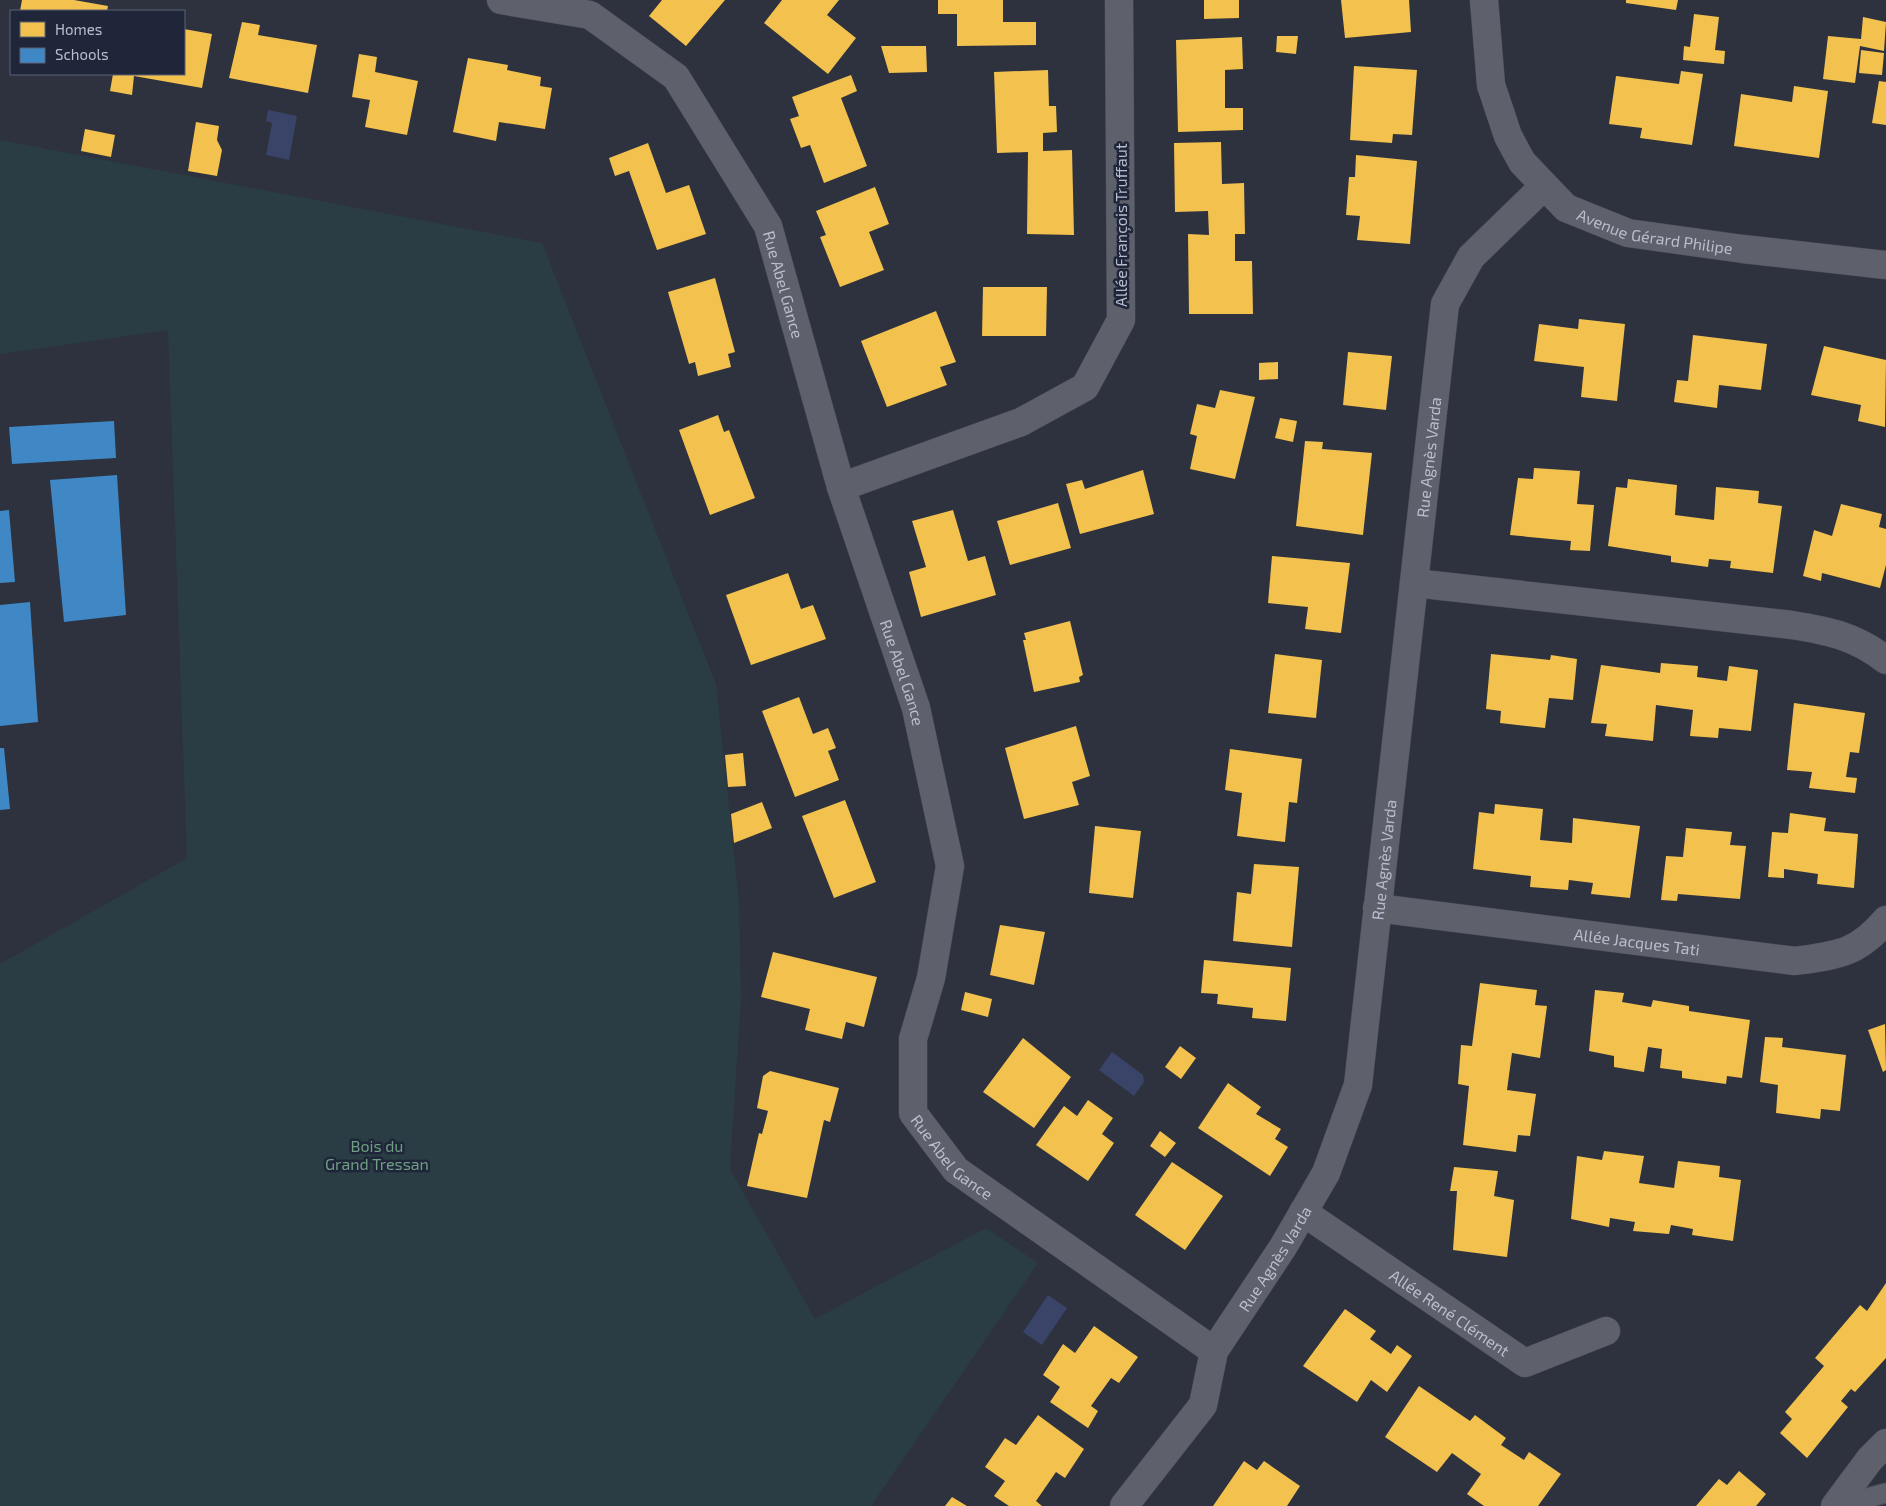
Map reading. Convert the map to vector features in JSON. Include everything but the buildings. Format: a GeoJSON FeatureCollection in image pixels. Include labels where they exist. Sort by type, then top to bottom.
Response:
{"type":"FeatureCollection","features":[{"type":"Feature","properties":{"kind":"street","name":"Rue Abel Gance"},"geometry":{"type":"LineString","coordinates":[[501,0],[592,7],[676,77],[768,226],[841,487],[916,708],[950,866],[932,978],[913,1039],[914,1113],[956,1170],[1214,1351]]}},
{"type":"Feature","properties":{"kind":"street","name":"Allée François Truffaut"},"geometry":{"type":"LineString","coordinates":[[841,487],[1021,422],[1085,387],[1121,320],[1119,0]]}},
{"type":"Feature","properties":{"kind":"street","name":"Avenue Gérard Philipe"},"geometry":{"type":"LineString","coordinates":[[1484,0],[1491,85],[1508,136],[1522,162],[1566,208],[1628,233],[1742,249],[1886,265]]}},
{"type":"Feature","properties":{"kind":"street","name":"Rue Agnès Varda"},"geometry":{"type":"LineString","coordinates":[[1124,1506],[1203,1405],[1214,1351],[1283,1247],[1326,1173],[1358,1085],[1445,304],[1471,258],[1544,187]]}},
{"type":"Feature","properties":{"kind":"street"},"geometry":{"type":"LineString","coordinates":[[1414,583],[1801,626],[1835,632],[1876,652],[1886,660]]}},
{"type":"Feature","properties":{"kind":"street","name":"Allée Jacques Tati"},"geometry":{"type":"LineString","coordinates":[[1377,908],[1795,961],[1838,955],[1871,937],[1886,920]]}},
{"type":"Feature","properties":{"kind":"street","name":"Allée René Clément"},"geometry":{"type":"LineString","coordinates":[[1303,1212],[1525,1363],[1606,1331]]}},
{"type":"Feature","properties":{"kind":"street"},"geometry":{"type":"LineString","coordinates":[[1836,1506],[1870,1459],[1886,1443]]}},
{"type":"Feature","properties":{"kind":"lane"},"geometry":{"type":"LineString","coordinates":[[1836,1506],[1886,1493]]}},
{"type":"Feature","properties":{"kind":"green space","name":"Bois du Grand Tressan"},"geometry":{"type":"Polygon","coordinates":[[[0,140],[542,243],[716,684],[739,901],[741,997],[730,1169],[815,1319],[986,1228],[1038,1263],[871,1506],[0,1506],[0,964],[187,858],[168,330],[0,354],[0,140]]]}},
{"type":"Feature","properties":{"kind":"water"},"geometry":{"type":"Polygon","coordinates":[[[268,110],[297,116],[289,160],[266,155],[272,123],[266,121],[268,110]]]}},
{"type":"Feature","properties":{"kind":"water"},"geometry":{"type":"Polygon","coordinates":[[[1112,1052],[1143,1075],[1144,1082],[1134,1096],[1099,1070],[1112,1052]]]}},
{"type":"Feature","properties":{"kind":"water"},"geometry":{"type":"Polygon","coordinates":[[[1048,1295],[1067,1308],[1042,1345],[1023,1332],[1048,1295]]]}}]}
